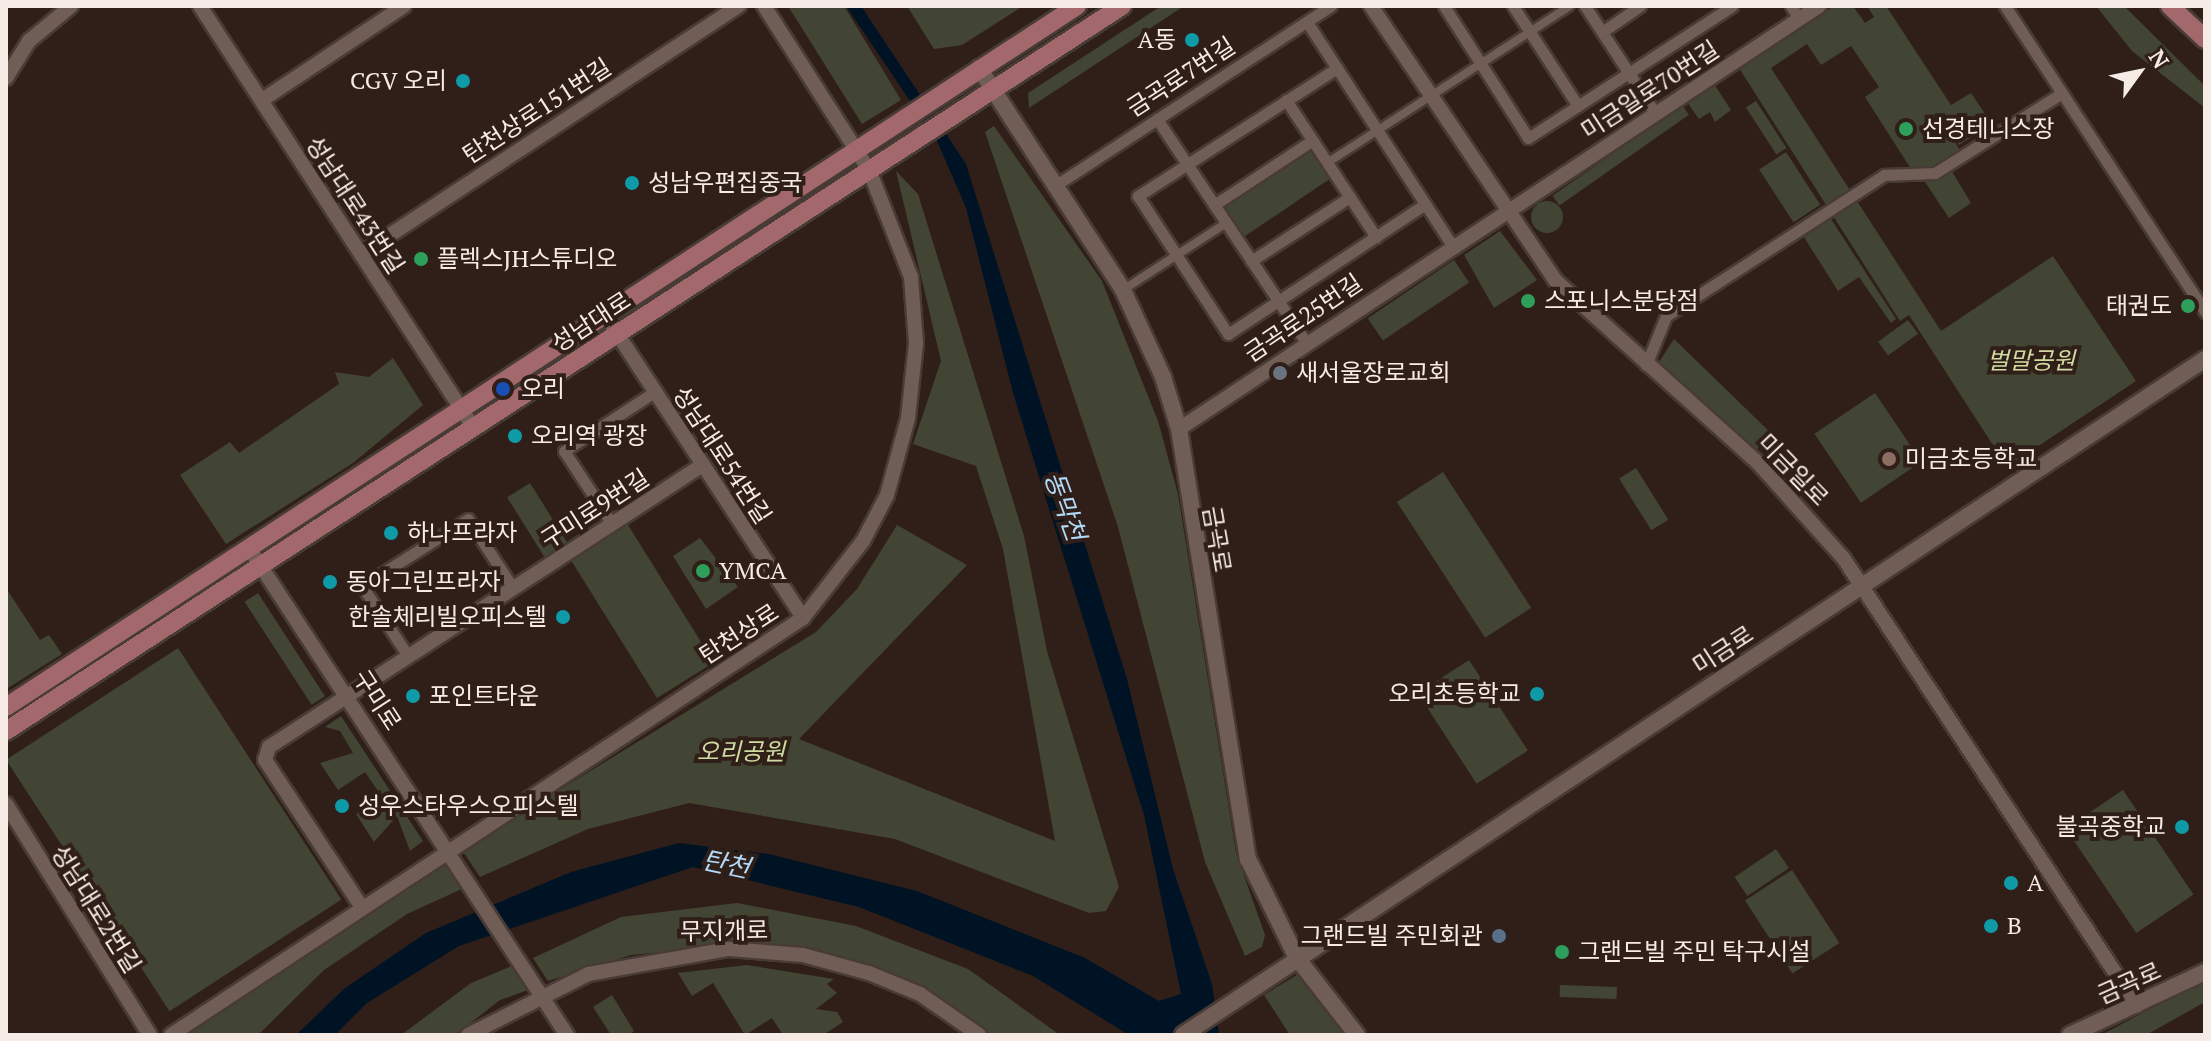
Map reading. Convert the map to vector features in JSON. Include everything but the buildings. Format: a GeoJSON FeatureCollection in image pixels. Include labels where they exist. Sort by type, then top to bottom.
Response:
{"type":"FeatureCollection","features":[{"type":"Feature","properties":{"kind":"main road","name":"성남대로"},"geometry":{"type":"LineString","coordinates":[[6,707],[1077,6]]}},
{"type":"Feature","properties":{"kind":"main road","name":"성남대로"},"geometry":{"type":"LineString","coordinates":[[6,731],[1122,6]]}},
{"type":"Feature","properties":{"kind":"main road"},"geometry":{"type":"LineString","coordinates":[[2170,6],[2205,39]]}},
{"type":"Feature","properties":{"kind":"main road","name":"금곡로"},"geometry":{"type":"LineString","coordinates":[[972,74],[1056,185],[1123,290],[1179,429],[1248,859],[1297,958],[1357,1035]]}},
{"type":"Feature","properties":{"kind":"main road","name":"미금로"},"geometry":{"type":"LineString","coordinates":[[1183,1035],[2205,359]]}},
{"type":"Feature","properties":{"kind":"main road","name":"금곡로"},"geometry":{"type":"LineString","coordinates":[[2070,1035],[2205,972]]}},
{"type":"Feature","properties":{"kind":"street"},"geometry":{"type":"LineString","coordinates":[[6,55],[71,6]]}},
{"type":"Feature","properties":{"kind":"street","name":"성남대로43번길"},"geometry":{"type":"LineString","coordinates":[[200,6],[473,427]]}},
{"type":"Feature","properties":{"kind":"street"},"geometry":{"type":"LineString","coordinates":[[262,100],[404,6]]}},
{"type":"Feature","properties":{"kind":"street","name":"탄천상로151번길"},"geometry":{"type":"LineString","coordinates":[[361,254],[739,6]]}},
{"type":"Feature","properties":{"kind":"street","name":"탄천상로"},"geometry":{"type":"LineString","coordinates":[[171,1035],[447,849],[803,618],[855,554],[883,504],[913,387],[911,277],[869,170],[764,6]]}},
{"type":"Feature","properties":{"kind":"street","name":"금곡로7번길"},"geometry":{"type":"LineString","coordinates":[[1056,185],[1331,6]]}},
{"type":"Feature","properties":{"kind":"street","name":"미금일로"},"geometry":{"type":"LineString","coordinates":[[1371,6],[1505,211],[1556,281],[1760,465],[1863,586],[2137,1006]]}},
{"type":"Feature","properties":{"kind":"street"},"geometry":{"type":"LineString","coordinates":[[1444,6],[1528,138],[1732,6]]}},
{"type":"Feature","properties":{"kind":"street"},"geometry":{"type":"LineString","coordinates":[[1513,6],[1578,106]]}},
{"type":"Feature","properties":{"kind":"street"},"geometry":{"type":"LineString","coordinates":[[1327,163],[1570,6]]}},
{"type":"Feature","properties":{"kind":"street"},"geometry":{"type":"LineString","coordinates":[[1585,6],[1655,113]]}},
{"type":"Feature","properties":{"kind":"street"},"geometry":{"type":"LineString","coordinates":[[1602,32],[1640,6]]}},
{"type":"Feature","properties":{"kind":"street","name":"미금일로70번길"},"geometry":{"type":"LineString","coordinates":[[1505,211],[1655,113],[1795,12],[1819,6]]}},
{"type":"Feature","properties":{"kind":"street"},"geometry":{"type":"LineString","coordinates":[[2005,6],[2205,312]]}},
{"type":"Feature","properties":{"kind":"street"},"geometry":{"type":"LineString","coordinates":[[6,78],[52,18]]}},
{"type":"Feature","properties":{"kind":"street"},"geometry":{"type":"LineString","coordinates":[[1307,22],[1452,245]]}},
{"type":"Feature","properties":{"kind":"street"},"geometry":{"type":"LineString","coordinates":[[1337,68],[1138,196],[1176,255],[1228,334],[1425,204]]}},
{"type":"Feature","properties":{"kind":"street"},"geometry":{"type":"LineString","coordinates":[[1646,365],[1666,316],[1884,175],[1935,173],[2062,93]]}},
{"type":"Feature","properties":{"kind":"street"},"geometry":{"type":"LineString","coordinates":[[1286,100],[1376,237]]}},
{"type":"Feature","properties":{"kind":"street"},"geometry":{"type":"LineString","coordinates":[[1157,119],[1306,342]]}},
{"type":"Feature","properties":{"kind":"street"},"geometry":{"type":"LineString","coordinates":[[1214,205],[1313,140]]}},
{"type":"Feature","properties":{"kind":"street"},"geometry":{"type":"LineString","coordinates":[[1251,261],[1350,197]]}},
{"type":"Feature","properties":{"kind":"street","name":"금곡로25번길"},"geometry":{"type":"LineString","coordinates":[[1179,429],[1505,211]]}},
{"type":"Feature","properties":{"kind":"street"},"geometry":{"type":"LineString","coordinates":[[1123,290],[1226,223]]}},
{"type":"Feature","properties":{"kind":"street","name":"성남대로54번길"},"geometry":{"type":"LineString","coordinates":[[605,315],[803,618]]}},
{"type":"Feature","properties":{"kind":"street"},"geometry":{"type":"LineString","coordinates":[[612,524],[564,451],[654,392]]}},
{"type":"Feature","properties":{"kind":"street","name":"구미로9번길"},"geometry":{"type":"LineString","coordinates":[[361,906],[265,760],[269,747],[701,466]]}},
{"type":"Feature","properties":{"kind":"street"},"geometry":{"type":"LineString","coordinates":[[408,656],[362,586],[468,519],[513,588]]}},
{"type":"Feature","properties":{"kind":"street","name":"구미로"},"geometry":{"type":"LineString","coordinates":[[249,548],[540,992]]}},
{"type":"Feature","properties":{"kind":"street","name":"성남대로2번길"},"geometry":{"type":"LineString","coordinates":[[6,804],[150,1035]]}},
{"type":"Feature","properties":{"kind":"street","name":"무지개로"},"geometry":{"type":"LineString","coordinates":[[468,1035],[540,992],[682,952],[783,952],[891,981],[979,1035]]}},
{"type":"Feature","properties":{"kind":"street"},"geometry":{"type":"LineString","coordinates":[[540,992],[567,1035]]}},
{"type":"Feature","properties":{"kind":"green space"},"geometry":{"type":"Polygon","coordinates":[[[788,6],[844,6],[901,100],[862,124],[788,6]]]}},
{"type":"Feature","properties":{"kind":"green space"},"geometry":{"type":"Polygon","coordinates":[[[907,6],[1023,6],[962,45],[934,49],[907,6]]]}},
{"type":"Feature","properties":{"kind":"green space"},"geometry":{"type":"Polygon","coordinates":[[[1161,6],[1184,6],[1029,108],[1028,93],[1161,6]]]}},
{"type":"Feature","properties":{"kind":"green space","name":"벌말공원"},"geometry":{"type":"Polygon","coordinates":[[[1834,6],[1853,6],[1865,23],[1874,17],[1867,6],[1886,6],[1951,105],[1971,93],[1992,124],[1959,145],[1947,129],[1961,152],[1930,171],[1911,169],[1865,97],[1879,87],[1851,46],[1821,65],[1807,44],[1771,68],[1941,331],[2053,256],[2136,381],[2007,467],[1909,315],[1900,321],[1739,68],[1834,6]]]}},
{"type":"Feature","properties":{"kind":"green space"},"geometry":{"type":"Polygon","coordinates":[[[2096,6],[2124,6],[2205,86],[2205,108],[2132,51],[2096,6]]]}},
{"type":"Feature","properties":{"kind":"green space"},"geometry":{"type":"Polygon","coordinates":[[[1714,84],[1731,110],[1715,122],[1710,112],[1699,119],[1687,102],[1714,84]]]}},
{"type":"Feature","properties":{"kind":"green space"},"geometry":{"type":"Polygon","coordinates":[[[1756,101],[1786,148],[1776,155],[1746,108],[1756,101]]]}},
{"type":"Feature","properties":{"kind":"green space"},"geometry":{"type":"Polygon","coordinates":[[[1682,105],[1689,115],[1559,205],[1553,196],[1682,105]]]}},
{"type":"Feature","properties":{"kind":"green space"},"geometry":{"type":"Polygon","coordinates":[[[994,126],[1102,281],[1158,421],[1178,494],[1236,853],[1265,935],[1262,947],[1245,956],[1205,862],[1118,527],[985,132],[994,126]]]}},
{"type":"Feature","properties":{"kind":"green space"},"geometry":{"type":"Polygon","coordinates":[[[1307,146],[1329,179],[1241,239],[1218,206],[1307,146]]]}},
{"type":"Feature","properties":{"kind":"green space"},"geometry":{"type":"Polygon","coordinates":[[[1786,152],[1820,205],[1793,222],[1759,169],[1786,152]]]}},
{"type":"Feature","properties":{"kind":"green space"},"geometry":{"type":"Polygon","coordinates":[[[1951,170],[1971,203],[1949,218],[1923,179],[1951,170]]]}},
{"type":"Feature","properties":{"kind":"green space","name":"오리공원"},"geometry":{"type":"Polygon","coordinates":[[[896,171],[918,194],[1024,536],[1047,651],[1119,887],[1106,911],[1089,913],[895,839],[689,803],[588,829],[480,877],[462,850],[816,632],[857,589],[897,525],[967,565],[799,739],[1055,841],[1003,549],[976,466],[913,444],[941,361],[896,171]]]}},
{"type":"Feature","properties":{"kind":"green space"},"geometry":{"type":"Polygon","coordinates":[[[1547,201],[1559,205],[1563,217],[1559,229],[1547,233],[1535,229],[1531,217],[1535,205],[1547,201]]]}},
{"type":"Feature","properties":{"kind":"green space"},"geometry":{"type":"Polygon","coordinates":[[[1829,216],[1896,319],[1891,323],[1859,277],[1838,291],[1802,234],[1829,216]]]}},
{"type":"Feature","properties":{"kind":"green space"},"geometry":{"type":"Polygon","coordinates":[[[1500,231],[1537,280],[1494,308],[1464,255],[1500,231]]]}},
{"type":"Feature","properties":{"kind":"green space"},"geometry":{"type":"Polygon","coordinates":[[[1454,260],[1469,282],[1383,341],[1368,318],[1454,260]]]}},
{"type":"Feature","properties":{"kind":"green space"},"geometry":{"type":"Polygon","coordinates":[[[1908,320],[1918,334],[1888,356],[1878,342],[1908,320]]]}},
{"type":"Feature","properties":{"kind":"green space"},"geometry":{"type":"Polygon","coordinates":[[[1674,339],[1772,434],[1756,450],[1657,365],[1674,339]]]}},
{"type":"Feature","properties":{"kind":"green space"},"geometry":{"type":"Polygon","coordinates":[[[393,358],[423,405],[353,463],[226,544],[180,475],[230,442],[239,453],[339,384],[335,372],[369,377],[393,358]]]}},
{"type":"Feature","properties":{"kind":"green space"},"geometry":{"type":"Polygon","coordinates":[[[1875,393],[1921,462],[1861,503],[1814,434],[1875,393]]]}},
{"type":"Feature","properties":{"kind":"green space"},"geometry":{"type":"Polygon","coordinates":[[[1636,468],[1668,520],[1651,530],[1619,479],[1636,468]]]}},
{"type":"Feature","properties":{"kind":"green space"},"geometry":{"type":"Polygon","coordinates":[[[1443,472],[1531,608],[1485,638],[1397,502],[1443,472]]]}},
{"type":"Feature","properties":{"kind":"green space"},"geometry":{"type":"Polygon","coordinates":[[[530,483],[570,547],[547,561],[507,497],[530,483]]]}},
{"type":"Feature","properties":{"kind":"green space"},"geometry":{"type":"Polygon","coordinates":[[[628,525],[714,662],[657,698],[571,561],[628,525]]]}},
{"type":"Feature","properties":{"kind":"green space","name":"YMCA"},"geometry":{"type":"Polygon","coordinates":[[[700,538],[738,587],[706,609],[673,556],[700,538]]]}},
{"type":"Feature","properties":{"kind":"green space"},"geometry":{"type":"Polygon","coordinates":[[[6,588],[40,640],[49,635],[62,654],[8,688],[6,588]]]}},
{"type":"Feature","properties":{"kind":"green space"},"geometry":{"type":"Polygon","coordinates":[[[258,593],[325,696],[312,705],[245,602],[258,593]]]}},
{"type":"Feature","properties":{"kind":"green space"},"geometry":{"type":"Polygon","coordinates":[[[178,648],[341,900],[169,1011],[6,760],[178,648]]]}},
{"type":"Feature","properties":{"kind":"green space"},"geometry":{"type":"Polygon","coordinates":[[[1469,660],[1528,751],[1477,784],[1418,693],[1469,660]]]}},
{"type":"Feature","properties":{"kind":"green space"},"geometry":{"type":"Polygon","coordinates":[[[341,716],[423,841],[410,851],[397,816],[374,842],[356,814],[382,797],[365,772],[338,790],[320,763],[353,753],[340,731],[325,727],[341,716]]]}},
{"type":"Feature","properties":{"kind":"green space"},"geometry":{"type":"Polygon","coordinates":[[[2123,790],[2193,894],[2136,933],[2066,829],[2123,790]]]}},
{"type":"Feature","properties":{"kind":"green space"},"geometry":{"type":"Polygon","coordinates":[[[1776,849],[1789,868],[1747,896],[1735,877],[1776,849]]]}},
{"type":"Feature","properties":{"kind":"green space"},"geometry":{"type":"Polygon","coordinates":[[[446,857],[466,887],[407,914],[324,970],[258,1035],[175,1035],[446,857]]]}},
{"type":"Feature","properties":{"kind":"green space"},"geometry":{"type":"Polygon","coordinates":[[[1792,870],[1839,943],[1792,973],[1745,900],[1792,870]]]}},
{"type":"Feature","properties":{"kind":"green space"},"geometry":{"type":"Polygon","coordinates":[[[737,903],[856,926],[968,969],[1060,1035],[985,1035],[908,983],[747,944],[631,955],[548,981],[533,958],[621,917],[737,903]]]}},
{"type":"Feature","properties":{"kind":"green space"},"geometry":{"type":"Polygon","coordinates":[[[747,965],[834,979],[827,984],[837,993],[816,1009],[837,1012],[843,1022],[823,1035],[783,1035],[772,1018],[745,1035],[713,983],[692,996],[678,973],[747,965]]]}},
{"type":"Feature","properties":{"kind":"green space"},"geometry":{"type":"Polygon","coordinates":[[[512,966],[528,990],[500,1000],[455,1035],[401,1035],[471,983],[512,966]]]}},
{"type":"Feature","properties":{"kind":"green space"},"geometry":{"type":"Polygon","coordinates":[[[1305,970],[1363,1035],[1290,1035],[1264,995],[1305,970]]]}},
{"type":"Feature","properties":{"kind":"green space"},"geometry":{"type":"Polygon","coordinates":[[[2205,980],[2205,1002],[2146,1035],[2101,1035],[2205,980]]]}},
{"type":"Feature","properties":{"kind":"green space"},"geometry":{"type":"Polygon","coordinates":[[[1560,985],[1617,987],[1617,999],[1560,997],[1560,985]]]}},
{"type":"Feature","properties":{"kind":"green space"},"geometry":{"type":"Polygon","coordinates":[[[612,995],[634,1031],[628,1035],[611,1035],[593,1007],[612,995]]]}},
{"type":"Feature","properties":{"kind":"water","name":"탄천"},"geometry":{"type":"Polygon","coordinates":[[[846,6],[861,6],[966,164],[1127,679],[1173,869],[1212,984],[1219,1035],[1129,1035],[1033,976],[859,907],[693,867],[459,946],[367,1003],[335,1035],[296,1035],[345,988],[426,933],[571,872],[679,843],[769,854],[917,891],[1085,958],[1159,1001],[1181,994],[1144,815],[1013,393],[966,208],[937,141],[846,6]]]}},
{"type":"Feature","properties":{"kind":"place","name":"A동"},"geometry":{"type":"Point","coordinates":[1192,40]}},
{"type":"Feature","properties":{"kind":"place","name":"CGV 오리"},"geometry":{"type":"Point","coordinates":[463,81]}},
{"type":"Feature","properties":{"kind":"place","name":"선경테니스장"},"geometry":{"type":"Point","coordinates":[1906,129]}},
{"type":"Feature","properties":{"kind":"place","name":"성남우편집중국"},"geometry":{"type":"Point","coordinates":[632,183]}},
{"type":"Feature","properties":{"kind":"place","name":"플렉스JH스튜디오"},"geometry":{"type":"Point","coordinates":[421,259]}},
{"type":"Feature","properties":{"kind":"place","name":"스포니스분당점"},"geometry":{"type":"Point","coordinates":[1528,301]}},
{"type":"Feature","properties":{"kind":"place","name":"태권도"},"geometry":{"type":"Point","coordinates":[2188,306]}},
{"type":"Feature","properties":{"kind":"place","name":"새서울장로교회"},"geometry":{"type":"Point","coordinates":[1280,373]}},
{"type":"Feature","properties":{"kind":"place","name":"오리"},"geometry":{"type":"Point","coordinates":[503,389]}},
{"type":"Feature","properties":{"kind":"place","name":"오리역 광장"},"geometry":{"type":"Point","coordinates":[515,436]}},
{"type":"Feature","properties":{"kind":"place","name":"미금초등학교"},"geometry":{"type":"Point","coordinates":[1889,459]}},
{"type":"Feature","properties":{"kind":"place","name":"하나프라자"},"geometry":{"type":"Point","coordinates":[391,533]}},
{"type":"Feature","properties":{"kind":"place","name":"YMCA"},"geometry":{"type":"Point","coordinates":[703,571]}},
{"type":"Feature","properties":{"kind":"place","name":"동아그린프라자"},"geometry":{"type":"Point","coordinates":[330,582]}},
{"type":"Feature","properties":{"kind":"place","name":"한솔체리빌오피스텔"},"geometry":{"type":"Point","coordinates":[563,617]}},
{"type":"Feature","properties":{"kind":"place","name":"오리초등학교"},"geometry":{"type":"Point","coordinates":[1537,694]}},
{"type":"Feature","properties":{"kind":"place","name":"포인트타운"},"geometry":{"type":"Point","coordinates":[413,696]}},
{"type":"Feature","properties":{"kind":"place","name":"성우스타우스오피스텔"},"geometry":{"type":"Point","coordinates":[342,806]}},
{"type":"Feature","properties":{"kind":"place","name":"불곡중학교"},"geometry":{"type":"Point","coordinates":[2182,827]}},
{"type":"Feature","properties":{"kind":"place","name":"A"},"geometry":{"type":"Point","coordinates":[2011,883]}},
{"type":"Feature","properties":{"kind":"place","name":"B"},"geometry":{"type":"Point","coordinates":[1991,926]}},
{"type":"Feature","properties":{"kind":"place","name":"그랜드빌 주민회관"},"geometry":{"type":"Point","coordinates":[1499,936]}},
{"type":"Feature","properties":{"kind":"place","name":"그랜드빌 주민 탁구시설"},"geometry":{"type":"Point","coordinates":[1562,952]}},
{"type":"Feature","properties":{"kind":"water label","name":"동막천"},"geometry":{"type":"Point","coordinates":[1065,506]}}]}
